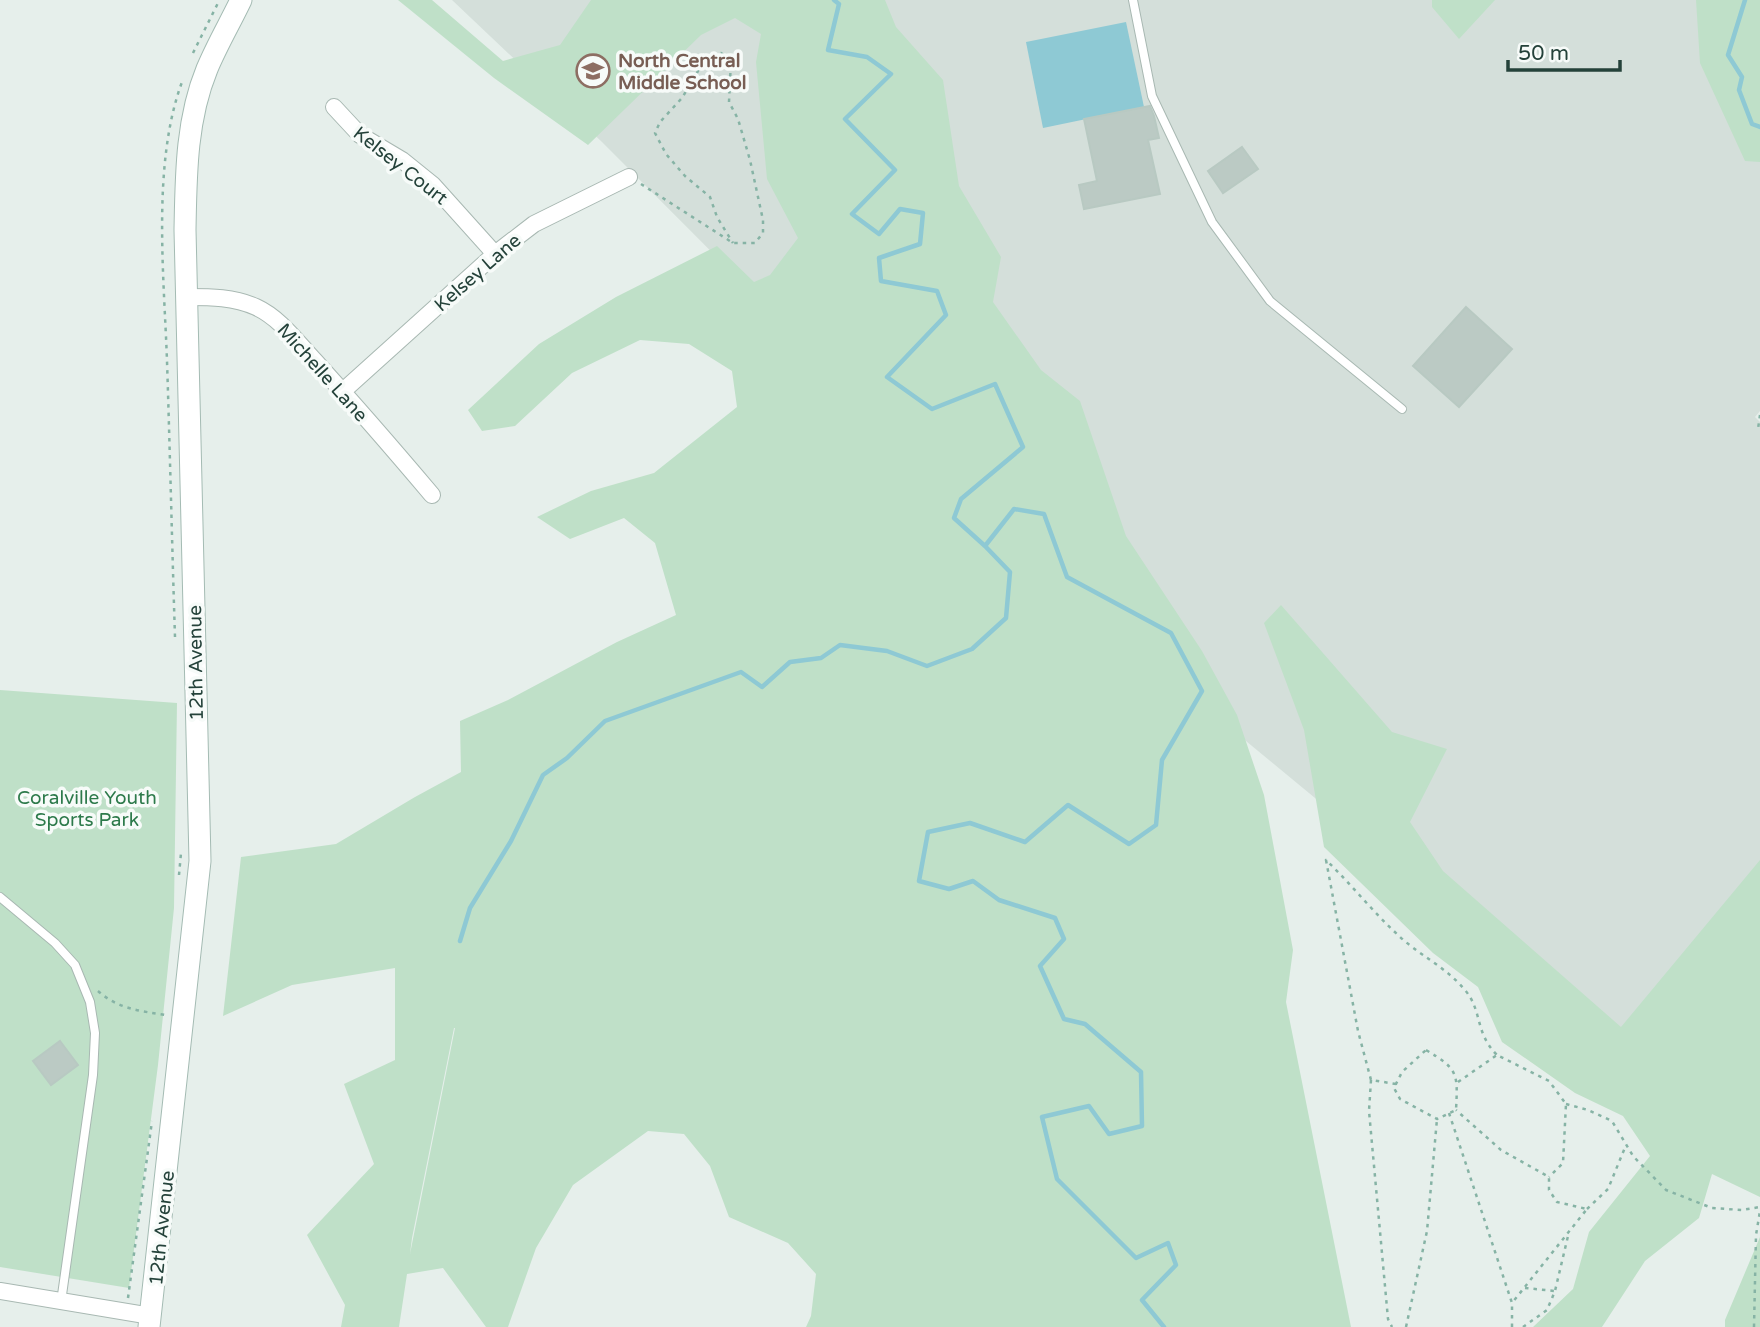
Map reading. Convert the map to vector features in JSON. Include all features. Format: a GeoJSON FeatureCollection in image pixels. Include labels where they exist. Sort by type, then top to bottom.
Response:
{"type":"FeatureCollection","features":[{"type":"Feature","properties":{"kind":"street","name":"12th Avenue"},"geometry":{"type":"LineString","coordinates":[[150,1321],[200,861],[186,167],[190,132],[206,70],[236,1]]}},
{"type":"Feature","properties":{"kind":"street","name":"Kelsey Court"},"geometry":{"type":"LineString","coordinates":[[334,107],[360,135],[402,160],[433,185],[495,254]]}},
{"type":"Feature","properties":{"kind":"street","name":"Kelsey Lane"},"geometry":{"type":"LineString","coordinates":[[342,391],[495,254],[534,224],[629,177]]}},
{"type":"Feature","properties":{"kind":"street","name":"Michelle Lane"},"geometry":{"type":"LineString","coordinates":[[187,297],[219,297],[257,308],[277,320],[432,495]]}},
{"type":"Feature","properties":{"kind":"street"},"geometry":{"type":"LineString","coordinates":[[0,1291],[150,1321]]}},
{"type":"Feature","properties":{"kind":"lane"},"geometry":{"type":"LineString","coordinates":[[1133,0],[1152,96],[1212,222],[1270,301],[1402,410]]}},
{"type":"Feature","properties":{"kind":"lane"},"geometry":{"type":"LineString","coordinates":[[0,897],[55,943],[75,965],[90,1002],[95,1033],[93,1075],[61,1302]]}},
{"type":"Feature","properties":{"kind":"path"},"geometry":{"type":"LineString","coordinates":[[190,59],[236,1]]}},
{"type":"Feature","properties":{"kind":"path"},"geometry":{"type":"LineString","coordinates":[[629,177],[733,243],[755,243],[763,233],[763,220],[750,160],[738,119],[729,102],[731,60],[721,53],[707,56],[682,98],[660,122],[655,133],[666,154],[684,176],[710,197],[717,217],[733,243]]}},
{"type":"Feature","properties":{"kind":"path"},"geometry":{"type":"LineString","coordinates":[[176,643],[163,256],[164,164],[174,101],[183,80]]}},
{"type":"Feature","properties":{"kind":"path"},"geometry":{"type":"LineString","coordinates":[[1760,415],[1760,431]]}},
{"type":"Feature","properties":{"kind":"path"},"geometry":{"type":"LineString","coordinates":[[178,884],[181,848]]}},
{"type":"Feature","properties":{"kind":"path"},"geometry":{"type":"LineString","coordinates":[[1392,1327],[1388,1319],[1369,1111],[1371,1080],[1358,1031],[1326,860],[1397,935],[1464,988],[1475,1005],[1480,1031],[1486,1044],[1497,1055],[1549,1081],[1566,1104],[1612,1121],[1633,1156],[1666,1190],[1712,1208],[1760,1209],[1756,1235],[1754,1327]]}},
{"type":"Feature","properties":{"kind":"path"},"geometry":{"type":"LineString","coordinates":[[1437,1119],[1399,1099],[1394,1088],[1402,1072],[1426,1050],[1449,1064],[1458,1082],[1456,1110]]}},
{"type":"Feature","properties":{"kind":"path"},"geometry":{"type":"LineString","coordinates":[[1458,1082],[1497,1055]]}},
{"type":"Feature","properties":{"kind":"path"},"geometry":{"type":"LineString","coordinates":[[1371,1080],[1396,1084]]}},
{"type":"Feature","properties":{"kind":"path"},"geometry":{"type":"LineString","coordinates":[[1566,1104],[1563,1163],[1549,1177],[1549,1190],[1558,1202],[1587,1209]]}},
{"type":"Feature","properties":{"kind":"path"},"geometry":{"type":"LineString","coordinates":[[1437,1119],[1456,1110]]}},
{"type":"Feature","properties":{"kind":"path"},"geometry":{"type":"LineString","coordinates":[[1456,1110],[1501,1150],[1549,1177]]}},
{"type":"Feature","properties":{"kind":"path"},"geometry":{"type":"LineString","coordinates":[[1449,1113],[1512,1303],[1512,1327]]}},
{"type":"Feature","properties":{"kind":"path"},"geometry":{"type":"LineString","coordinates":[[128,1296],[153,1116]]}},
{"type":"Feature","properties":{"kind":"path"},"geometry":{"type":"LineString","coordinates":[[1406,1327],[1427,1231],[1437,1119]]}},
{"type":"Feature","properties":{"kind":"path"},"geometry":{"type":"LineString","coordinates":[[1512,1303],[1587,1209],[1608,1189],[1626,1145]]}},
{"type":"Feature","properties":{"kind":"path"},"geometry":{"type":"LineString","coordinates":[[1523,1327],[1547,1310],[1555,1292],[1569,1233]]}},
{"type":"Feature","properties":{"kind":"path"},"geometry":{"type":"LineString","coordinates":[[1525,1288],[1555,1292]]}},
{"type":"Feature","properties":{"kind":"shaded area"},"geometry":{"type":"Polygon","coordinates":[[[452,0],[1760,0],[1760,411],[1755,417],[1760,422],[1760,877],[1619,1049],[982,523],[602,142],[452,0]]]}},
{"type":"Feature","properties":{"kind":"green space"},"geometry":{"type":"Polygon","coordinates":[[[398,0],[432,0],[503,61],[560,45],[591,0],[885,0],[896,27],[943,80],[959,186],[1001,257],[993,302],[1041,370],[1080,401],[1126,536],[1202,651],[1237,715],[1264,795],[1293,950],[1286,1002],[1351,1327],[806,1327],[811,1316],[816,1274],[788,1243],[729,1217],[710,1166],[684,1134],[648,1131],[573,1185],[536,1248],[508,1327],[486,1327],[443,1268],[407,1274],[399,1327],[341,1327],[345,1305],[307,1235],[374,1164],[344,1084],[395,1060],[395,968],[292,985],[223,1016],[241,857],[336,844],[461,772],[460,721],[508,700],[617,642],[676,615],[655,543],[624,518],[570,539],[537,517],[591,491],[654,473],[737,407],[732,371],[689,344],[640,340],[572,373],[515,426],[482,431],[468,410],[539,344],[616,297],[717,246],[754,282],[770,275],[798,238],[767,179],[756,62],[761,34],[735,18],[701,35],[588,145],[494,78],[398,0]],[[455,1028],[412,1238],[410,1254],[455,1028]]]}},
{"type":"Feature","properties":{"kind":"green space"},"geometry":{"type":"Polygon","coordinates":[[[1432,0],[1495,0],[1459,39],[1432,7],[1432,0]]]}},
{"type":"Feature","properties":{"kind":"green space"},"geometry":{"type":"Polygon","coordinates":[[[1696,0],[1760,0],[1760,162],[1745,161],[1700,63],[1696,0]]]}},
{"type":"Feature","properties":{"kind":"green space"},"geometry":{"type":"Polygon","coordinates":[[[1281,605],[1392,732],[1447,749],[1410,822],[1443,871],[1621,1027],[1760,860],[1760,1197],[1712,1174],[1699,1218],[1645,1261],[1602,1327],[1533,1327],[1573,1289],[1589,1232],[1650,1156],[1623,1116],[1575,1093],[1502,1042],[1478,987],[1433,953],[1324,847],[1304,730],[1264,623],[1281,605]]]}},
{"type":"Feature","properties":{"kind":"green space","name":"Coralville Youth Sports Park"},"geometry":{"type":"Polygon","coordinates":[[[0,690],[177,703],[174,908],[158,1065],[129,1288],[0,1267],[0,690]]]}},
{"type":"Feature","properties":{"kind":"green space"},"geometry":{"type":"Polygon","coordinates":[[[1760,1237],[1760,1327],[1725,1327],[1725,1320],[1760,1237]]]}},
{"type":"Feature","properties":{"kind":"water"},"geometry":{"type":"Polygon","coordinates":[[[1126,22],[1144,107],[1043,128],[1026,42],[1126,22]]]}},
{"type":"Feature","properties":{"kind":"building"},"geometry":{"type":"Polygon","coordinates":[[[1150,106],[1159,138],[1148,140],[1160,194],[1084,209],[1079,185],[1097,181],[1084,119],[1150,106]]]}},
{"type":"Feature","properties":{"kind":"building"},"geometry":{"type":"Polygon","coordinates":[[[1242,147],[1258,169],[1223,193],[1208,171],[1242,147]]]}},
{"type":"Feature","properties":{"kind":"building"},"geometry":{"type":"Polygon","coordinates":[[[1466,307],[1512,349],[1459,407],[1413,366],[1466,307]]]}},
{"type":"Feature","properties":{"kind":"building"},"geometry":{"type":"Polygon","coordinates":[[[60,1041],[78,1065],[51,1085],[33,1061],[60,1041]]]}},
{"type":"Feature","properties":{"kind":"waterway"},"geometry":{"type":"LineString","coordinates":[[834,0],[839,4],[828,50],[867,57],[891,74],[845,119],[895,170],[852,214],[879,234],[900,209],[923,213],[920,244],[879,258],[881,281],[937,291],[946,315],[887,377],[932,409],[995,384],[1023,447],[961,499],[954,518],[985,546],[1014,509],[1044,514],[1067,577],[1171,633],[1202,691],[1162,760],[1156,825],[1129,844],[1068,805],[1025,842],[970,823],[928,832],[919,881],[949,889],[973,881],[999,900],[1055,918],[1064,939],[1040,966],[1064,1019],[1085,1024],[1141,1072],[1142,1126],[1109,1134],[1089,1106],[1042,1117],[1057,1179],[1136,1258],[1168,1243],[1176,1265],[1142,1300],[1164,1327]]}},
{"type":"Feature","properties":{"kind":"waterway"},"geometry":{"type":"LineString","coordinates":[[1745,0],[1728,55],[1742,77],[1739,90],[1752,124],[1760,127]]}},
{"type":"Feature","properties":{"kind":"waterway"},"geometry":{"type":"LineString","coordinates":[[460,941],[470,908],[511,841],[543,775],[567,758],[605,721],[741,672],[762,687],[790,662],[821,658],[840,645],[887,651],[927,666],[972,649],[1006,618],[1010,572],[985,546]]}},
{"type":"Feature","properties":{"kind":"place","name":"North Central Middle School"},"geometry":{"type":"Point","coordinates":[593,71]}}]}
